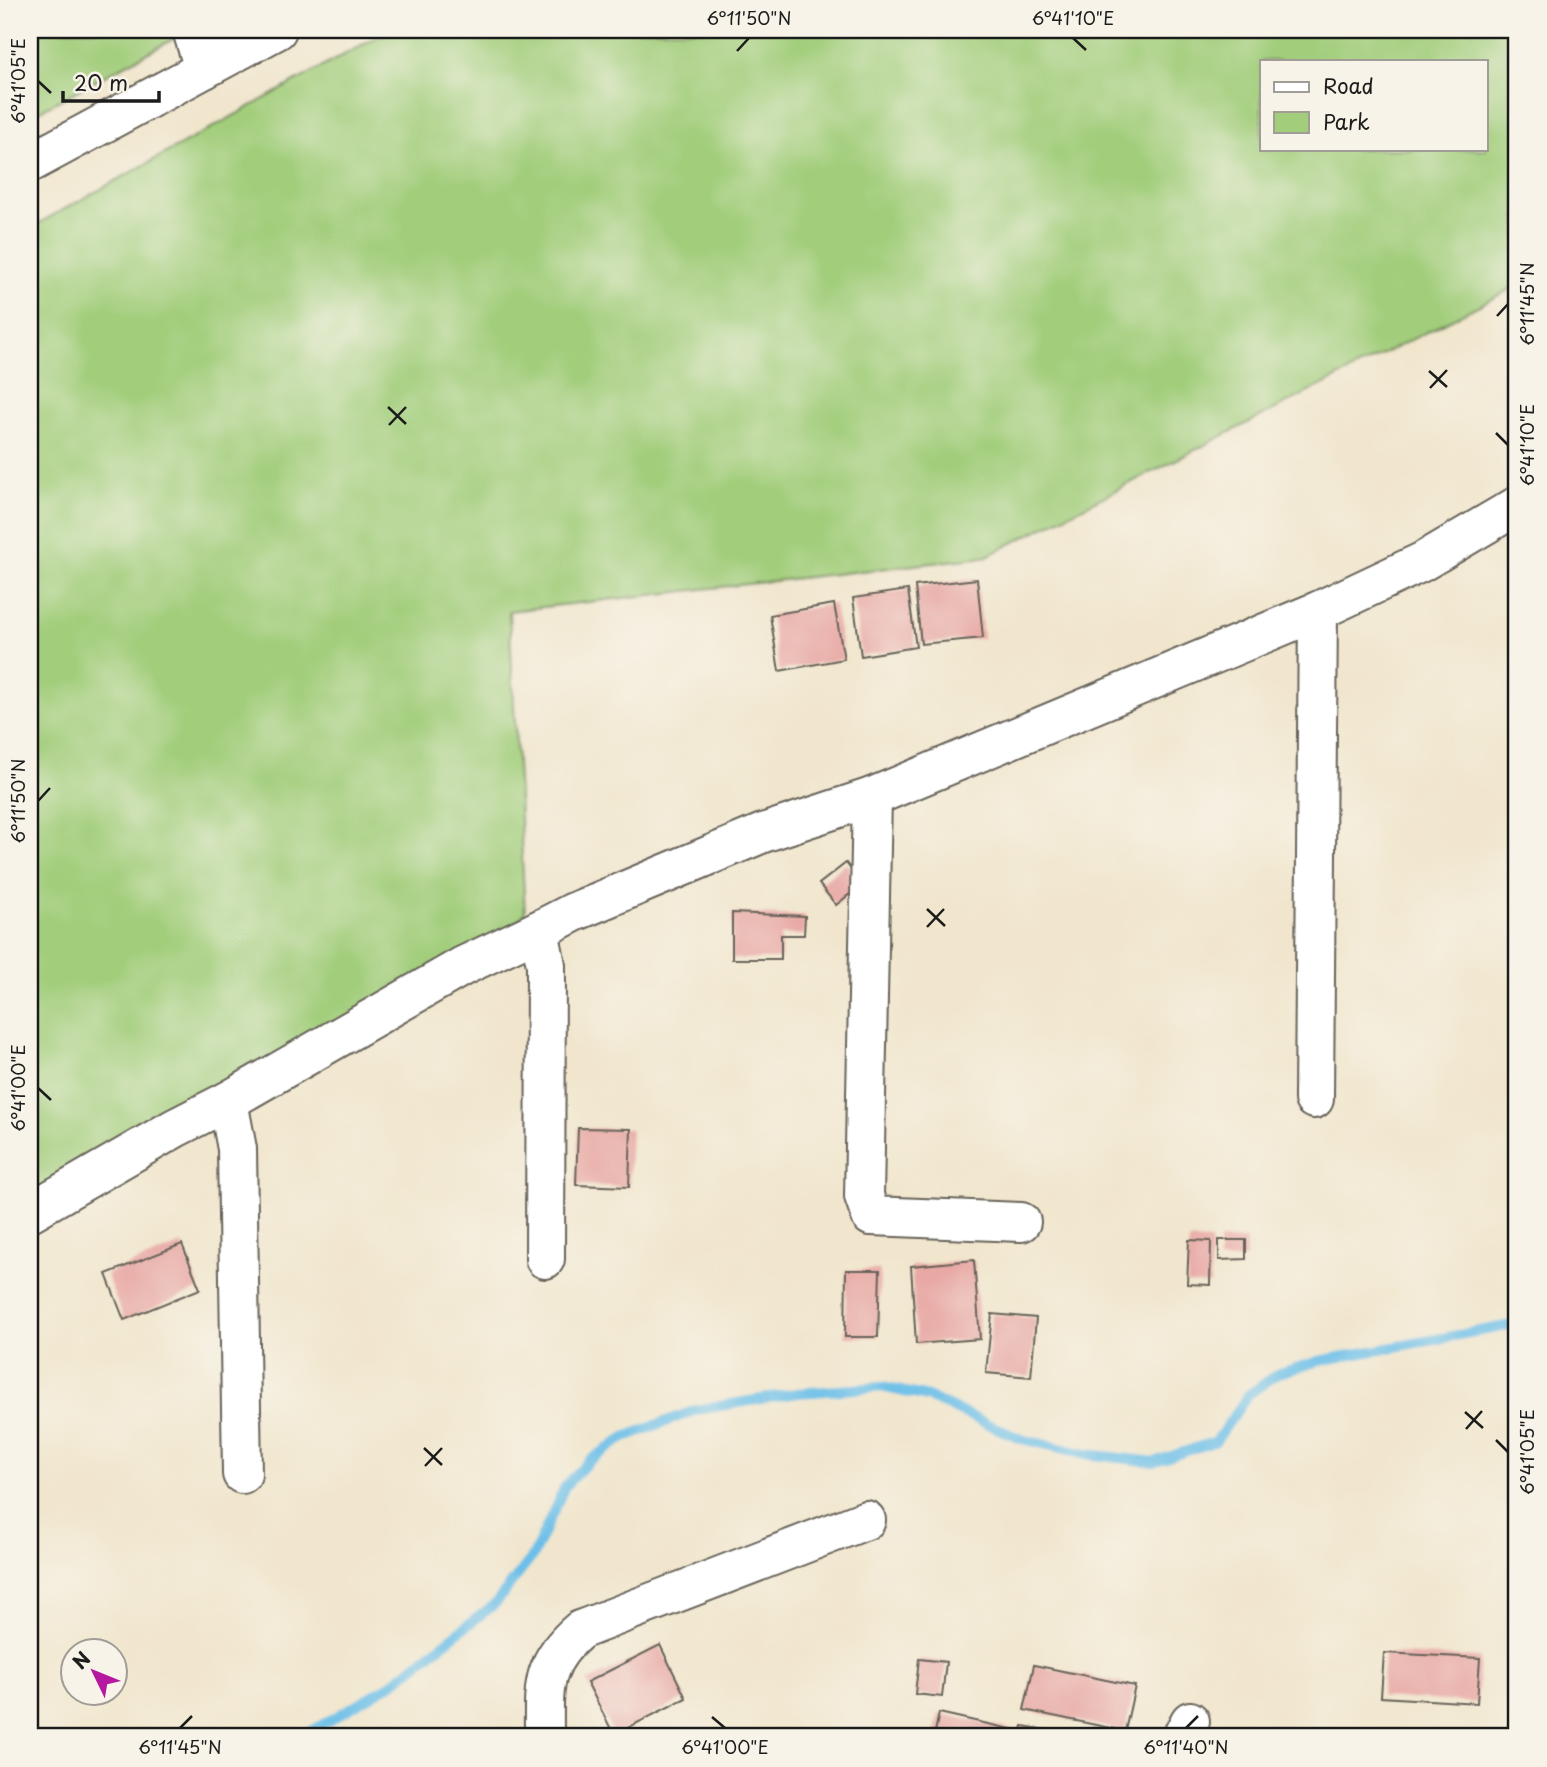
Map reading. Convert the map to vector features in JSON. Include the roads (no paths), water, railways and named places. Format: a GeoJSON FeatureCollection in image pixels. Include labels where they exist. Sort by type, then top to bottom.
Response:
{"type":"FeatureCollection","features":[{"type":"Feature","properties":{"kind":"street"},"geometry":{"type":"LineString","coordinates":[[192,30],[204,69]]}},
{"type":"Feature","properties":{"kind":"street"},"geometry":{"type":"LineString","coordinates":[[30,163],[278,30]]}},
{"type":"Feature","properties":{"kind":"street"},"geometry":{"type":"LineString","coordinates":[[30,1212],[463,966],[573,912],[762,833],[872,797],[1318,611],[1422,562],[1517,506]]}},
{"type":"Feature","properties":{"kind":"street"},"geometry":{"type":"LineString","coordinates":[[1314,1099],[1318,611]]}},
{"type":"Feature","properties":{"kind":"street"},"geometry":{"type":"LineString","coordinates":[[872,797],[864,1196],[871,1216],[1021,1222]]}},
{"type":"Feature","properties":{"kind":"street"},"geometry":{"type":"LineString","coordinates":[[539,930],[547,965],[545,1259]]}},
{"type":"Feature","properties":{"kind":"street"},"geometry":{"type":"LineString","coordinates":[[228,1101],[237,1149],[242,1474]]}},
{"type":"Feature","properties":{"kind":"street"},"geometry":{"type":"LineString","coordinates":[[544,1737],[547,1671],[565,1642],[580,1630],[866,1520]]}},
{"type":"Feature","properties":{"kind":"waterway"},"geometry":{"type":"LineString","coordinates":[[301,1737],[390,1685],[495,1604],[533,1556],[565,1486],[589,1461],[625,1437],[696,1410],[797,1393],[882,1387],[928,1397],[1021,1439],[1086,1454],[1154,1462],[1216,1441],[1249,1394],[1279,1373],[1319,1361],[1517,1324]]}}]}
